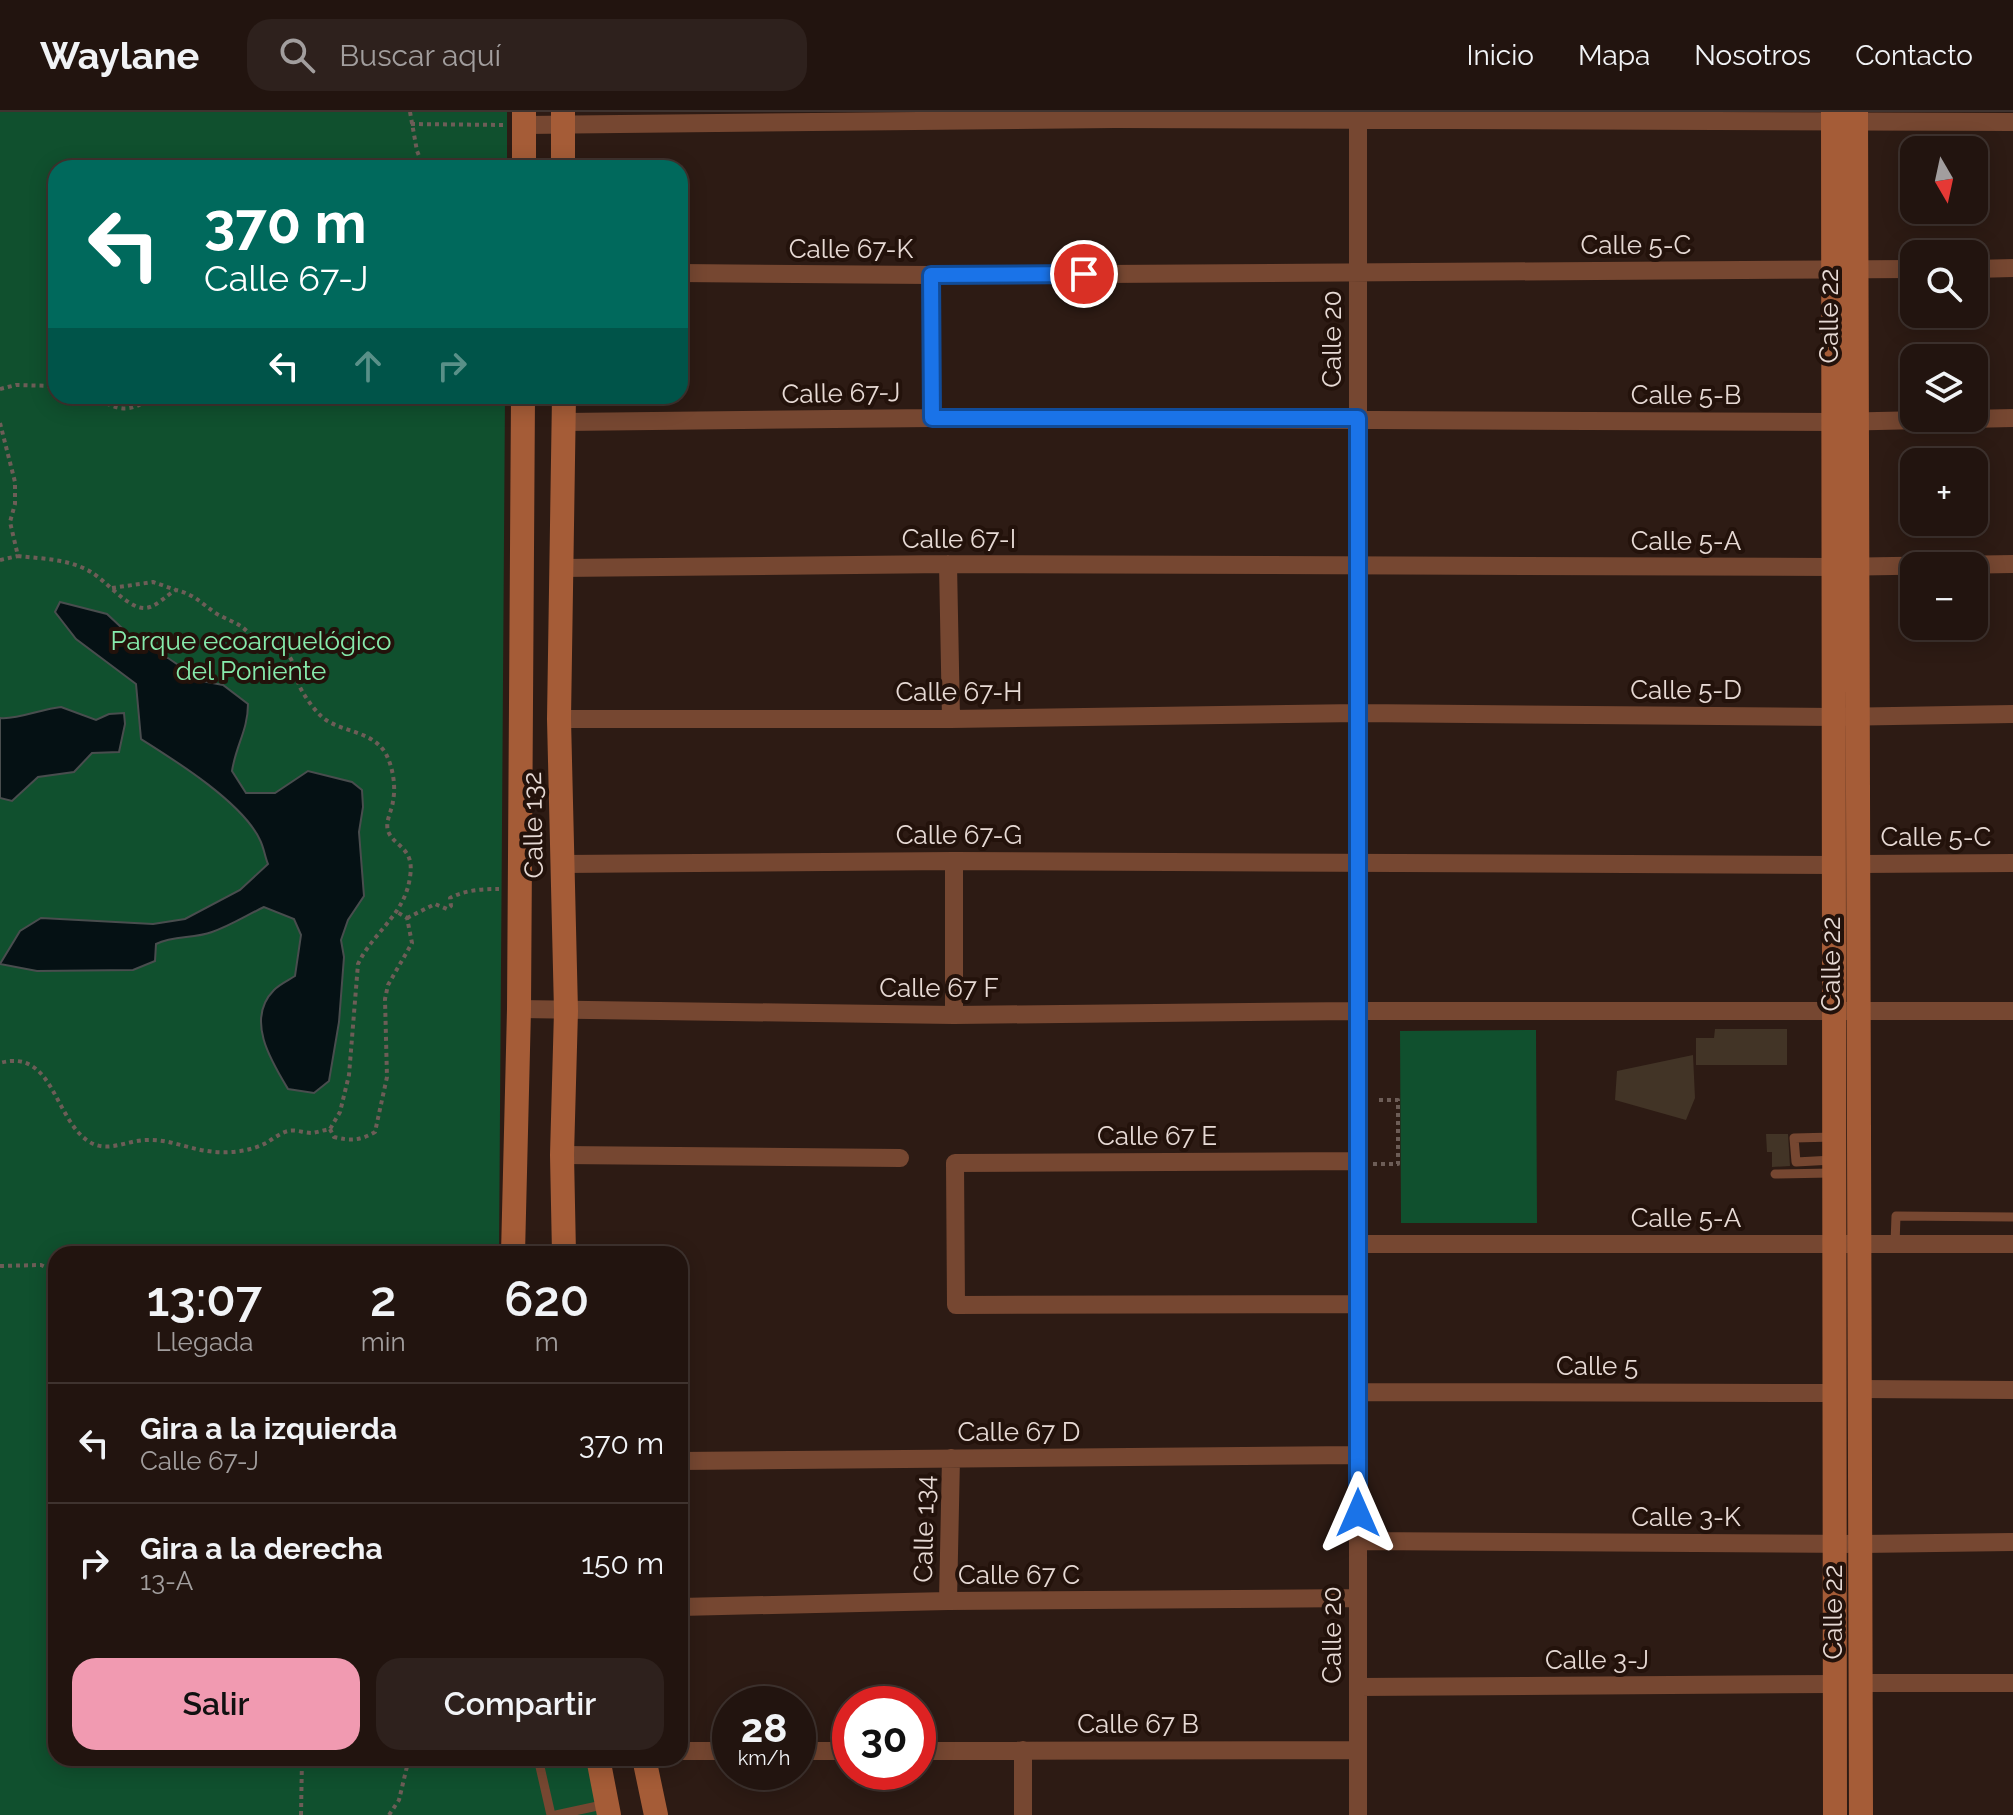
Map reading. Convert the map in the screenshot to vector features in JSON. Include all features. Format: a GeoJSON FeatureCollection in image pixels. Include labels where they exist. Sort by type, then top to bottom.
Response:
{"type":"FeatureCollection","features":[{"type":"Feature","properties":{"kind":"street"},"geometry":{"type":"LineString","coordinates":[[1096,112],[1115,119]]}},
{"type":"Feature","properties":{"kind":"street","name":"Calle 20"},"geometry":{"type":"LineString","coordinates":[[1358,116],[1358,1011],[1366,1163],[1359,1244],[1358,1304],[1358,1815]]}},
{"type":"Feature","properties":{"kind":"street"},"geometry":{"type":"LineString","coordinates":[[523,160],[518,121],[563,118],[1844,117],[2013,122]]}},
{"type":"Feature","properties":{"kind":"street","name":"Calle 22"},"geometry":{"type":"LineString","coordinates":[[1835,1815],[1834,865],[1846,716],[1844,117]]}},
{"type":"Feature","properties":{"kind":"street"},"geometry":{"type":"LineString","coordinates":[[563,118],[563,160]]}},
{"type":"Feature","properties":{"kind":"street"},"geometry":{"type":"LineString","coordinates":[[1988,269],[2013,268]]}},
{"type":"Feature","properties":{"kind":"street","name":"Calle 5-C"},"geometry":{"type":"LineString","coordinates":[[1358,273],[1900,269]]}},
{"type":"Feature","properties":{"kind":"street","name":"Calle 67-K"},"geometry":{"type":"LineString","coordinates":[[688,273],[1358,273]]}},
{"type":"Feature","properties":{"kind":"street"},"geometry":{"type":"LineString","coordinates":[[931,275],[932,418]]}},
{"type":"Feature","properties":{"kind":"street","name":"Calle 132"},"geometry":{"type":"LineString","coordinates":[[513,1246],[519,1009],[523,404]]}},
{"type":"Feature","properties":{"kind":"street","name":"Calle 132"},"geometry":{"type":"LineString","coordinates":[[564,404],[559,719],[566,1011],[562,1155],[564,1246]]}},
{"type":"Feature","properties":{"kind":"street","name":"Calle 5-B"},"geometry":{"type":"LineString","coordinates":[[1358,418],[1845,421],[2013,418]]}},
{"type":"Feature","properties":{"kind":"street","name":"Calle 67-J"},"geometry":{"type":"LineString","coordinates":[[564,422],[1358,418]]}},
{"type":"Feature","properties":{"kind":"street"},"geometry":{"type":"LineString","coordinates":[[948,564],[951,719]]}},
{"type":"Feature","properties":{"kind":"street","name":"Calle 67-I"},"geometry":{"type":"LineString","coordinates":[[560,568],[948,564],[1358,565]]}},
{"type":"Feature","properties":{"kind":"street","name":"Calle 5-A"},"geometry":{"type":"LineString","coordinates":[[1358,565],[1846,567],[2013,564]]}},
{"type":"Feature","properties":{"kind":"street","name":"Calle 67-H"},"geometry":{"type":"LineString","coordinates":[[559,719],[951,719],[1358,713]]}},
{"type":"Feature","properties":{"kind":"street","name":"Calle 5-D"},"geometry":{"type":"LineString","coordinates":[[1358,713],[2013,714]]}},
{"type":"Feature","properties":{"kind":"street","name":"Calle 22"},"geometry":{"type":"LineString","coordinates":[[1846,716],[1859,864],[1861,1815]]}},
{"type":"Feature","properties":{"kind":"street"},"geometry":{"type":"LineString","coordinates":[[954,861],[954,1015]]}},
{"type":"Feature","properties":{"kind":"street"},"geometry":{"type":"LineString","coordinates":[[1358,862],[1834,865]]}},
{"type":"Feature","properties":{"kind":"street","name":"Calle 67-G"},"geometry":{"type":"LineString","coordinates":[[561,864],[1358,862]]}},
{"type":"Feature","properties":{"kind":"street","name":"Calle 5-C"},"geometry":{"type":"LineString","coordinates":[[1859,864],[2013,863]]}},
{"type":"Feature","properties":{"kind":"street","name":"Calle 67 F"},"geometry":{"type":"LineString","coordinates":[[519,1009],[954,1015],[1358,1011]]}},
{"type":"Feature","properties":{"kind":"street"},"geometry":{"type":"LineString","coordinates":[[1358,1011],[2013,1011]]}},
{"type":"Feature","properties":{"kind":"street"},"geometry":{"type":"LineString","coordinates":[[562,1155],[900,1158]]}},
{"type":"Feature","properties":{"kind":"street","name":"Calle 67 E"},"geometry":{"type":"LineString","coordinates":[[1358,1304],[956,1305],[955,1163],[1366,1163]]}},
{"type":"Feature","properties":{"kind":"street","name":"Calle 5-A"},"geometry":{"type":"LineString","coordinates":[[1359,1244],[2013,1244]]}},
{"type":"Feature","properties":{"kind":"street"},"geometry":{"type":"LineString","coordinates":[[1860,1389],[2013,1390]]}},
{"type":"Feature","properties":{"kind":"street","name":"Calle 5"},"geometry":{"type":"LineString","coordinates":[[1358,1392],[1835,1393]]}},
{"type":"Feature","properties":{"kind":"street","name":"Calle 67 D"},"geometry":{"type":"LineString","coordinates":[[688,1461],[1358,1455]]}},
{"type":"Feature","properties":{"kind":"street","name":"Calle 134"},"geometry":{"type":"LineString","coordinates":[[948,1601],[951,1458]]}},
{"type":"Feature","properties":{"kind":"street","name":"Calle 3-K"},"geometry":{"type":"LineString","coordinates":[[1358,1541],[2013,1542]]}},
{"type":"Feature","properties":{"kind":"street","name":"Calle 67 C"},"geometry":{"type":"LineString","coordinates":[[688,1607],[1358,1598]]}},
{"type":"Feature","properties":{"kind":"street"},"geometry":{"type":"LineString","coordinates":[[1861,1683],[2013,1683]]}},
{"type":"Feature","properties":{"kind":"street","name":"Calle 3-J"},"geometry":{"type":"LineString","coordinates":[[1358,1687],[1835,1684]]}},
{"type":"Feature","properties":{"kind":"street"},"geometry":{"type":"LineString","coordinates":[[1023,1750],[1023,1815]]}},
{"type":"Feature","properties":{"kind":"street","name":"Calle 67 B"},"geometry":{"type":"LineString","coordinates":[[936,1751],[1358,1750]]}},
{"type":"Feature","properties":{"kind":"street"},"geometry":{"type":"LineString","coordinates":[[688,1751],[712,1751]]}},
{"type":"Feature","properties":{"kind":"street"},"geometry":{"type":"LineString","coordinates":[[600,1766],[608,1810]]}},
{"type":"Feature","properties":{"kind":"street"},"geometry":{"type":"LineString","coordinates":[[646,1766],[656,1815]]}},
{"type":"Feature","properties":{"kind":"lane"},"geometry":{"type":"LineString","coordinates":[[1775,1174],[1834,1156]]}},
{"type":"Feature","properties":{"kind":"lane"},"geometry":{"type":"LineString","coordinates":[[1895,1244],[1896,1216],[2013,1217]]}},
{"type":"Feature","properties":{"kind":"lane"},"geometry":{"type":"LineString","coordinates":[[540,1766],[553,1815],[608,1810]]}},
{"type":"Feature","properties":{"kind":"path"},"geometry":{"type":"LineString","coordinates":[[410,112],[422,160]]}},
{"type":"Feature","properties":{"kind":"path"},"geometry":{"type":"LineString","coordinates":[[411,124],[518,121]]}},
{"type":"Feature","properties":{"kind":"path"},"geometry":{"type":"LineString","coordinates":[[0,389],[16,385],[48,386]]}},
{"type":"Feature","properties":{"kind":"path"},"geometry":{"type":"LineString","coordinates":[[109,404],[128,410],[139,404]]}},
{"type":"Feature","properties":{"kind":"path"},"geometry":{"type":"LineString","coordinates":[[0,423],[15,482],[15,504],[10,522],[18,556]]}},
{"type":"Feature","properties":{"kind":"path"},"geometry":{"type":"LineString","coordinates":[[0,560],[18,556],[68,561],[94,573],[143,608],[155,605],[176,590]]}},
{"type":"Feature","properties":{"kind":"path"},"geometry":{"type":"LineString","coordinates":[[0,1063],[15,1059],[32,1066],[48,1081],[77,1131],[97,1145],[108,1147],[145,1140],[179,1143],[206,1151],[234,1152],[265,1144],[289,1130],[314,1133],[330,1129],[340,1112],[349,1075],[358,964],[364,951],[405,900],[411,875],[411,862],[400,843],[389,834],[387,824],[394,781],[385,754],[376,741],[332,724],[320,715],[300,687],[289,656],[283,649],[260,641],[191,593],[153,582],[112,588]]}},
{"type":"Feature","properties":{"kind":"path"},"geometry":{"type":"LineString","coordinates":[[407,918],[435,904],[447,909],[451,906],[450,898],[467,891],[497,889]]}},
{"type":"Feature","properties":{"kind":"path"},"geometry":{"type":"LineString","coordinates":[[330,1129],[334,1137],[359,1141],[375,1132],[387,1077],[385,999],[388,985],[412,943],[407,918],[397,912]]}},
{"type":"Feature","properties":{"kind":"path"},"geometry":{"type":"LineString","coordinates":[[1366,1163],[1398,1164],[1398,1100],[1374,1100]]}},
{"type":"Feature","properties":{"kind":"path"},"geometry":{"type":"LineString","coordinates":[[0,1266],[41,1265],[48,1268]]}},
{"type":"Feature","properties":{"kind":"path"},"geometry":{"type":"LineString","coordinates":[[301,1815],[302,1766]]}},
{"type":"Feature","properties":{"kind":"path"},"geometry":{"type":"LineString","coordinates":[[389,1815],[399,1800],[407,1766]]}},
{"type":"Feature","properties":{"kind":"green space","name":"Parque ecoarquelógico del Poniente"},"geometry":{"type":"Polygon","coordinates":[[[0,112],[507,112],[507,160],[48,160],[48,404],[505,404],[499,1246],[48,1246],[48,1766],[590,1766],[599,1815],[0,1815],[0,112]]]}},
{"type":"Feature","properties":{"kind":"green space"},"geometry":{"type":"Polygon","coordinates":[[[1536,1030],[1537,1223],[1401,1223],[1400,1031],[1536,1030]]]}},
{"type":"Feature","properties":{"kind":"shaded area"},"geometry":{"type":"Polygon","coordinates":[[[60,602],[107,614],[139,644],[168,658],[202,681],[223,685],[248,704],[232,771],[246,793],[275,793],[308,771],[352,782],[362,790],[359,832],[364,896],[348,920],[341,940],[344,957],[339,1022],[329,1081],[314,1093],[288,1089],[268,1053],[261,1027],[266,1001],[276,988],[295,976],[301,935],[294,919],[264,907],[212,932],[156,944],[155,961],[133,970],[37,971],[0,964],[20,931],[41,918],[153,924],[185,919],[240,890],[268,864],[260,840],[239,812],[207,784],[141,739],[136,684],[76,639],[55,612],[60,602]]]}},
{"type":"Feature","properties":{"kind":"shaded area"},"geometry":{"type":"Polygon","coordinates":[[[61,707],[96,720],[109,714],[124,713],[119,752],[92,753],[74,772],[38,777],[12,801],[0,798],[0,718],[61,707]]]}},
{"type":"Feature","properties":{"kind":"building"},"geometry":{"type":"Polygon","coordinates":[[[1715,1029],[1787,1029],[1787,1065],[1696,1065],[1696,1038],[1714,1038],[1715,1029]]]}},
{"type":"Feature","properties":{"kind":"building"},"geometry":{"type":"Polygon","coordinates":[[[1693,1055],[1695,1098],[1686,1120],[1615,1100],[1617,1071],[1693,1055]]]}},
{"type":"Feature","properties":{"kind":"building"},"geometry":{"type":"Polygon","coordinates":[[[1766,1134],[1788,1134],[1790,1166],[1772,1167],[1772,1152],[1767,1152],[1766,1134]]]}},
{"type":"Feature","properties":{"kind":"route"},"geometry":{"type":"LineString","coordinates":[[1084,274],[931,275],[932,418],[1358,418],[1358,1513]]}}]}
